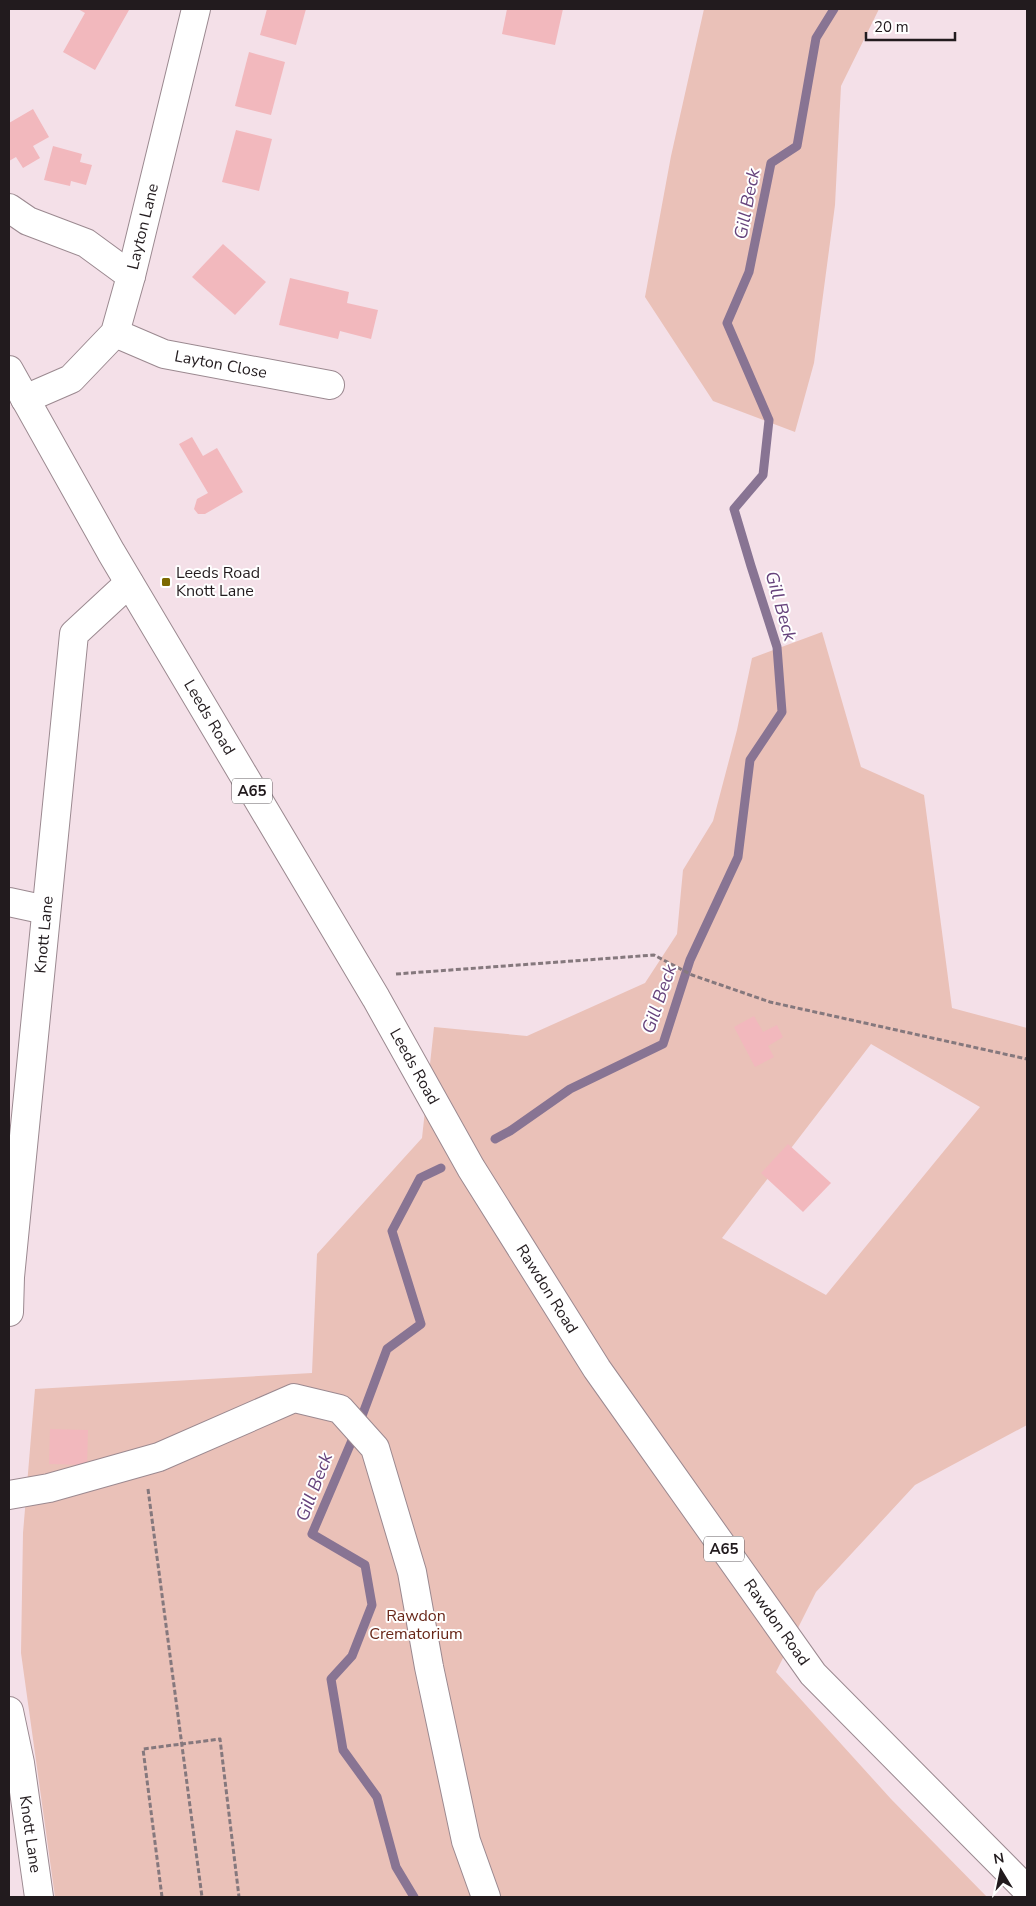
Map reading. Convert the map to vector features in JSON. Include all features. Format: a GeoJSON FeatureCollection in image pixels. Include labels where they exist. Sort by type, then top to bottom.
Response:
{"type":"FeatureCollection","features":[{"type":"Feature","properties":{"kind":"main road","name":"Layton Lane"},"geometry":{"type":"LineString","coordinates":[[25,399],[71,379],[115,333],[196,9]]}},
{"type":"Feature","properties":{"kind":"main road"},"geometry":{"type":"LineString","coordinates":[[9,208],[28,221],[86,243],[130,276]]}},
{"type":"Feature","properties":{"kind":"main road","name":"Layton Close"},"geometry":{"type":"LineString","coordinates":[[115,333],[164,354],[330,385]]}},
{"type":"Feature","properties":{"kind":"main road","name":"Leeds Road"},"geometry":{"type":"LineString","coordinates":[[9,370],[129,583],[376,998],[471,1168]]}},
{"type":"Feature","properties":{"kind":"main road","name":"Knott Lane"},"geometry":{"type":"LineString","coordinates":[[9,1312],[14,1176],[46,910],[74,634],[129,583]]}},
{"type":"Feature","properties":{"kind":"main road"},"geometry":{"type":"LineString","coordinates":[[9,902],[46,910]]}},
{"type":"Feature","properties":{"kind":"main road","name":"Rawdon Road"},"geometry":{"type":"LineString","coordinates":[[471,1168],[597,1370],[813,1674],[1027,1890]]}},
{"type":"Feature","properties":{"kind":"main road"},"geometry":{"type":"LineString","coordinates":[[9,1495],[49,1488],[159,1457],[294,1398],[340,1409],[375,1448],[412,1572],[429,1667],[466,1841],[486,1897]]}},
{"type":"Feature","properties":{"kind":"main road","name":"Knott Lane"},"geometry":{"type":"LineString","coordinates":[[9,1711],[20,1763],[39,1897]]}},
{"type":"Feature","properties":{"kind":"path"},"geometry":{"type":"LineString","coordinates":[[395,973],[654,955],[692,975],[770,1002],[1027,1058]]}},
{"type":"Feature","properties":{"kind":"path"},"geometry":{"type":"LineString","coordinates":[[144,1461],[202,1897]]}},
{"type":"Feature","properties":{"kind":"path"},"geometry":{"type":"LineString","coordinates":[[162,1897],[143,1749],[220,1739],[239,1897]]}},
{"type":"Feature","properties":{"kind":"green space"},"geometry":{"type":"Polygon","coordinates":[[[704,9],[879,9],[841,86],[835,205],[814,363],[795,432],[713,401],[645,297],[671,156],[704,9]]]}},
{"type":"Feature","properties":{"kind":"green space","name":"Rawdon Crematorium"},"geometry":{"type":"Polygon","coordinates":[[[822,632],[861,767],[924,795],[952,1008],[1027,1028],[1027,1425],[915,1485],[816,1592],[776,1672],[891,1799],[987,1897],[55,1897],[21,1653],[23,1533],[35,1389],[312,1373],[317,1254],[422,1138],[434,1027],[527,1036],[645,983],[677,934],[683,870],[713,821],[737,730],[752,658],[822,632]],[[871,1044],[722,1238],[826,1295],[980,1107],[871,1044]]]}},
{"type":"Feature","properties":{"kind":"building"},"geometry":{"type":"Polygon","coordinates":[[[78,9],[129,10],[95,70],[63,52],[85,13],[78,9]]]}},
{"type":"Feature","properties":{"kind":"building"},"geometry":{"type":"Polygon","coordinates":[[[267,9],[306,9],[296,45],[260,35],[267,9]]]}},
{"type":"Feature","properties":{"kind":"building"},"geometry":{"type":"Polygon","coordinates":[[[507,9],[563,9],[555,45],[502,34],[507,9]]]}},
{"type":"Feature","properties":{"kind":"building"},"geometry":{"type":"Polygon","coordinates":[[[249,52],[285,62],[271,115],[235,106],[249,52]]]}},
{"type":"Feature","properties":{"kind":"building"},"geometry":{"type":"Polygon","coordinates":[[[33,109],[49,137],[33,146],[40,158],[23,168],[16,157],[9,161],[9,123],[33,109]]]}},
{"type":"Feature","properties":{"kind":"building"},"geometry":{"type":"Polygon","coordinates":[[[236,130],[272,139],[259,191],[222,182],[236,130]]]}},
{"type":"Feature","properties":{"kind":"building"},"geometry":{"type":"Polygon","coordinates":[[[53,146],[82,154],[80,162],[92,165],[86,185],[71,181],[70,186],[44,180],[53,146]]]}},
{"type":"Feature","properties":{"kind":"building"},"geometry":{"type":"Polygon","coordinates":[[[223,244],[266,282],[235,315],[192,277],[223,244]]]}},
{"type":"Feature","properties":{"kind":"building"},"geometry":{"type":"Polygon","coordinates":[[[290,278],[349,292],[347,303],[378,310],[371,339],[340,331],[338,339],[279,325],[290,278]]]}},
{"type":"Feature","properties":{"kind":"building"},"geometry":{"type":"Polygon","coordinates":[[[192,437],[203,456],[217,448],[243,492],[205,514],[198,514],[194,509],[197,499],[208,493],[179,444],[192,437]]]}},
{"type":"Feature","properties":{"kind":"building"},"geometry":{"type":"Polygon","coordinates":[[[754,1016],[763,1032],[777,1025],[783,1037],[768,1046],[774,1057],[755,1067],[734,1027],[754,1016]]]}},
{"type":"Feature","properties":{"kind":"building"},"geometry":{"type":"Polygon","coordinates":[[[788,1144],[831,1183],[803,1212],[761,1173],[788,1144]]]}},
{"type":"Feature","properties":{"kind":"building"},"geometry":{"type":"Polygon","coordinates":[[[50,1429],[88,1430],[87,1465],[49,1464],[50,1429]]]}},
{"type":"Feature","properties":{"kind":"waterway","name":"Gill Beck"},"geometry":{"type":"LineString","coordinates":[[495,1139],[510,1131],[570,1089],[663,1044],[690,960],[738,857],[750,760],[782,712],[777,647],[734,509],[763,475],[769,420],[727,323],[749,272],[771,163],[797,146],[816,38],[834,9]]}},
{"type":"Feature","properties":{"kind":"waterway","name":"Gill Beck"},"geometry":{"type":"LineString","coordinates":[[414,1897],[396,1867],[377,1797],[343,1750],[331,1679],[352,1656],[372,1605],[365,1565],[312,1534],[359,1424],[387,1349],[421,1324],[392,1231],[420,1178],[441,1168]]}},
{"type":"Feature","properties":{"kind":"place","name":"Leeds Road Knott Lane"},"geometry":{"type":"Point","coordinates":[166,582]}}]}
